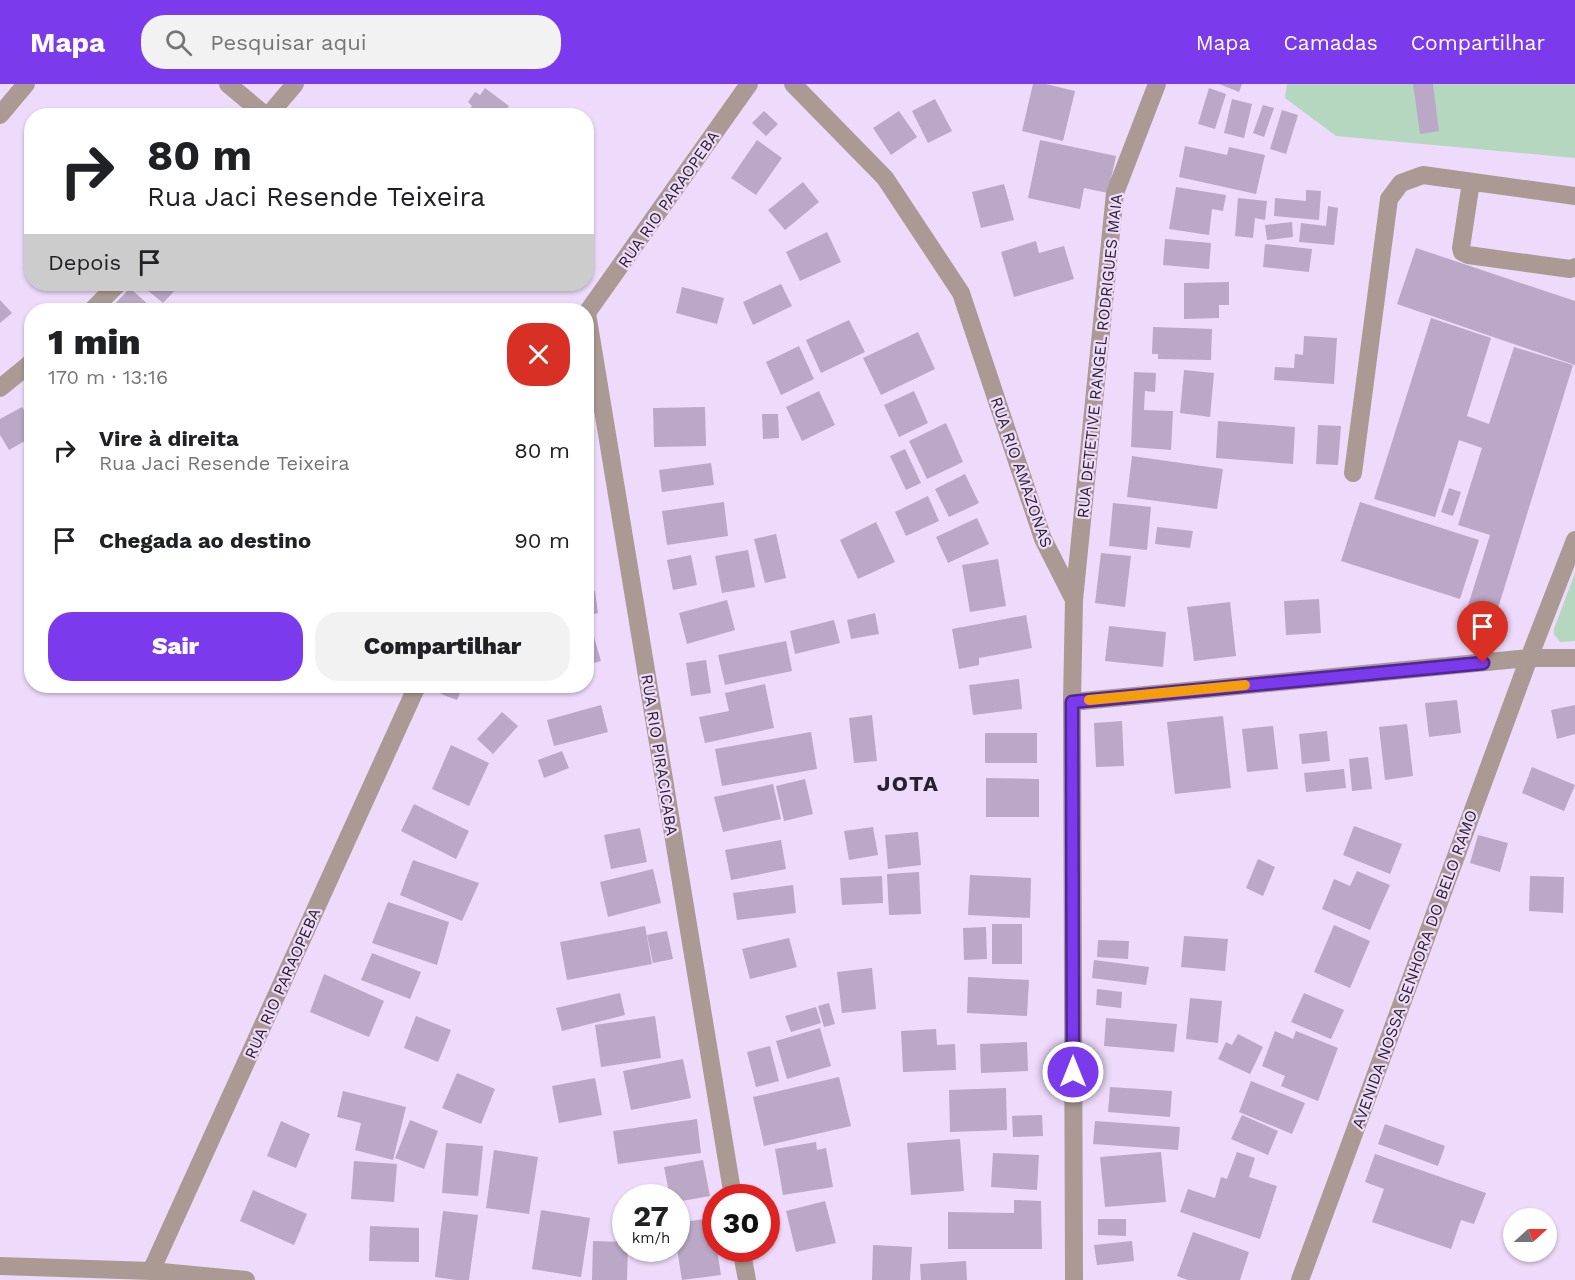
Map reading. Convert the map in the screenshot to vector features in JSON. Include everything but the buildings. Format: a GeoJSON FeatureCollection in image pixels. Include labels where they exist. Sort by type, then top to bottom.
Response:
{"type":"FeatureCollection","features":[{"type":"Feature","properties":{"kind":"street"},"geometry":{"type":"LineString","coordinates":[[0,115],[26,84]]}},
{"type":"Feature","properties":{"kind":"street"},"geometry":{"type":"LineString","coordinates":[[228,84],[257,108]]}},
{"type":"Feature","properties":{"kind":"street"},"geometry":{"type":"LineString","coordinates":[[274,108],[295,84]]}},
{"type":"Feature","properties":{"kind":"street","name":"RUA RIO PARAOPEBA"},"geometry":{"type":"LineString","coordinates":[[594,304],[749,84]]}},
{"type":"Feature","properties":{"kind":"street","name":"RUA RIO AMAZONAS"},"geometry":{"type":"LineString","coordinates":[[793,84],[885,178],[961,293],[1043,539],[1074,600],[1072,702],[1074,1280]]}},
{"type":"Feature","properties":{"kind":"street","name":"RUA DETETIVE RANGEL RODRIGUES MAIA"},"geometry":{"type":"LineString","coordinates":[[1074,600],[1115,193],[1157,84]]}},
{"type":"Feature","properties":{"kind":"street"},"geometry":{"type":"LineString","coordinates":[[1353,473],[1389,199],[1401,183],[1423,175],[1575,196]]}},
{"type":"Feature","properties":{"kind":"street"},"geometry":{"type":"LineString","coordinates":[[1471,182],[1462,252],[1468,255],[1548,266],[1575,267]]}},
{"type":"Feature","properties":{"kind":"street"},"geometry":{"type":"LineString","coordinates":[[99,303],[111,291]]}},
{"type":"Feature","properties":{"kind":"street","name":"RUA RIO PIRACICABA"},"geometry":{"type":"LineString","coordinates":[[594,356],[731,1184]]}},
{"type":"Feature","properties":{"kind":"street"},"geometry":{"type":"LineString","coordinates":[[0,388],[24,368]]}},
{"type":"Feature","properties":{"kind":"street","name":"AVENIDA NOSSA SENHORA DO BELO RAMO"},"geometry":{"type":"LineString","coordinates":[[1300,1280],[1528,658],[1575,540]]}},
{"type":"Feature","properties":{"kind":"street"},"geometry":{"type":"LineString","coordinates":[[1072,702],[1528,658],[1575,658]]}},
{"type":"Feature","properties":{"kind":"street","name":"RUA RIO PARAOPEBA"},"geometry":{"type":"LineString","coordinates":[[149,1276],[414,693]]}},
{"type":"Feature","properties":{"kind":"street"},"geometry":{"type":"LineString","coordinates":[[744,1262],[747,1280]]}},
{"type":"Feature","properties":{"kind":"street"},"geometry":{"type":"LineString","coordinates":[[0,1266],[246,1280]]}},
{"type":"Feature","properties":{"kind":"green space"},"geometry":{"type":"Polygon","coordinates":[[[1287,84],[1575,84],[1575,158],[1336,136],[1285,98],[1287,84]]]}},
{"type":"Feature","properties":{"kind":"green space"},"geometry":{"type":"Polygon","coordinates":[[[1575,573],[1575,641],[1560,642],[1554,634],[1554,629],[1575,573]]]}},
{"type":"Feature","properties":{"kind":"slow traffic"},"geometry":{"type":"LineString","coordinates":[[1089,700],[1245,685]]}},
{"type":"Feature","properties":{"kind":"district","name":"JOTA"},"geometry":{"type":"Point","coordinates":[908,783]}},
{"type":"Feature","properties":{"kind":"route"},"geometry":{"type":"LineString","coordinates":[[1073,1072],[1072,702],[1483,663]]}}]}
